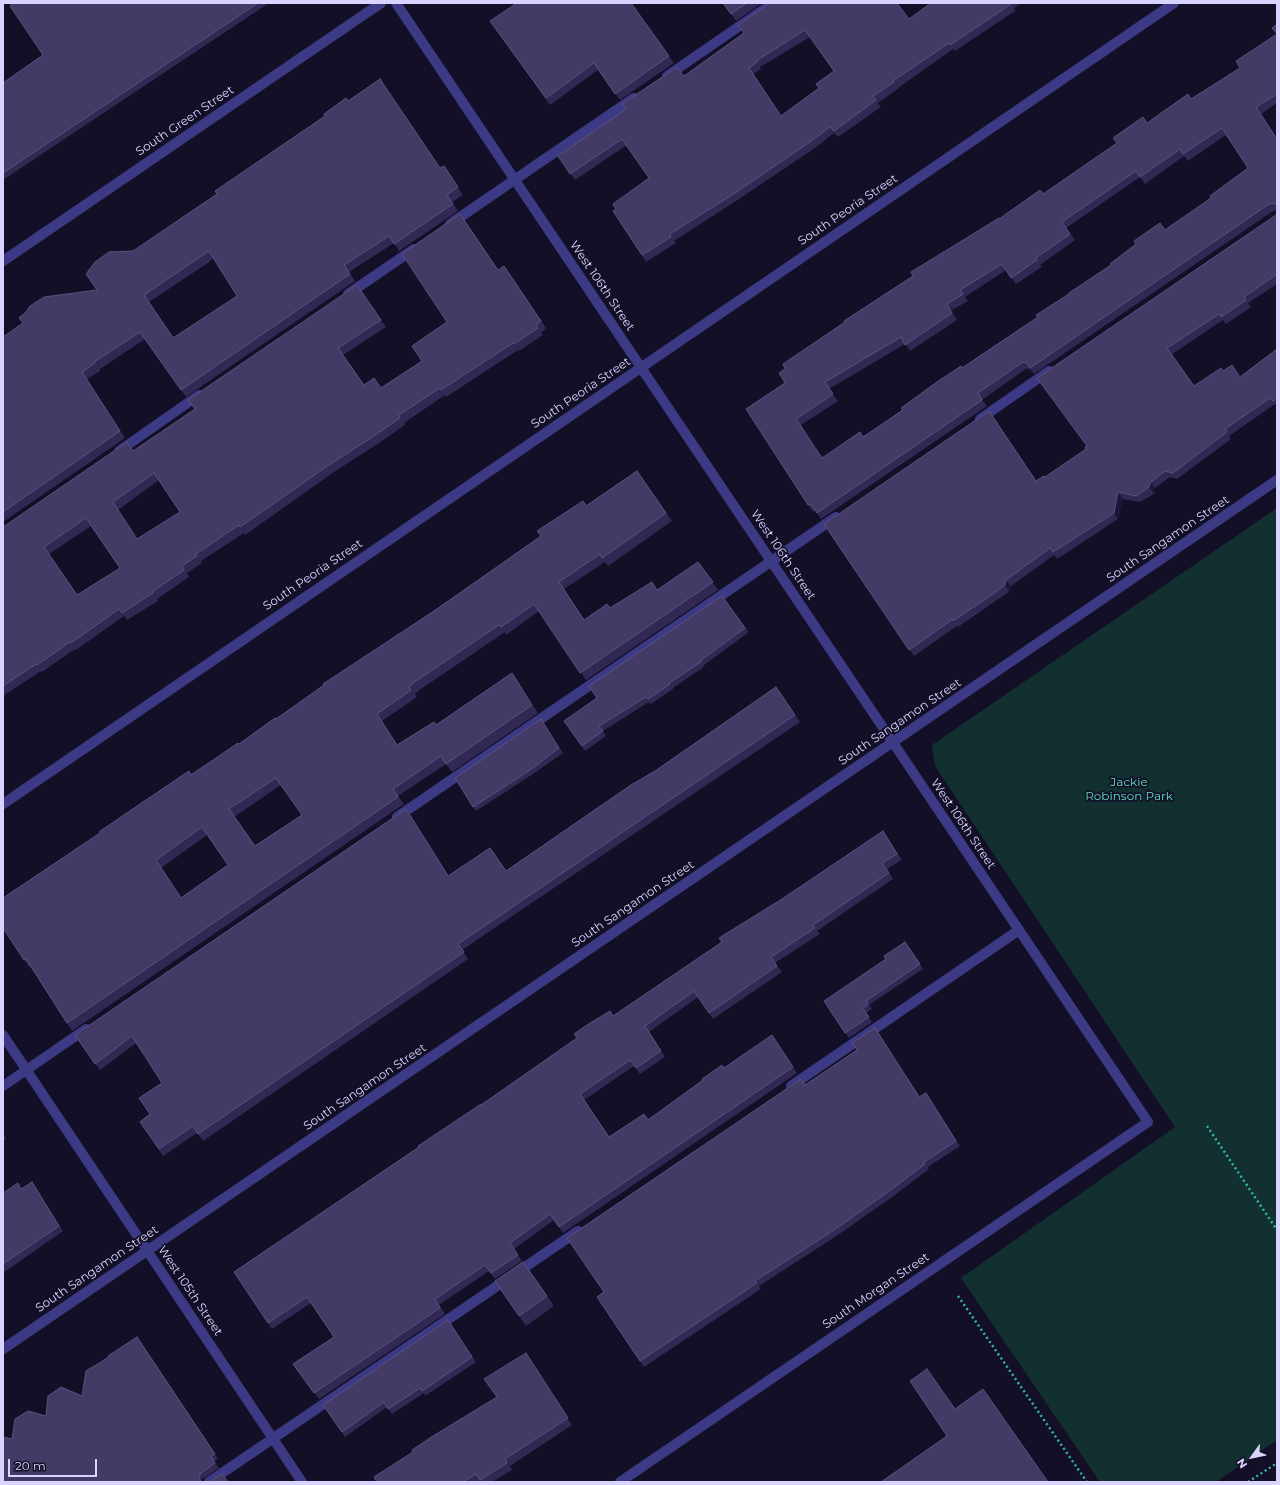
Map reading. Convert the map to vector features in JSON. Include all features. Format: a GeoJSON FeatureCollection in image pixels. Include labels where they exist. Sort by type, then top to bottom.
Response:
{"type":"FeatureCollection","features":[{"type":"Feature","properties":{"kind":"street","name":"South Green Street"},"geometry":{"type":"LineString","coordinates":[[3,262],[381,3]]}},
{"type":"Feature","properties":{"kind":"street","name":"West 106th Street"},"geometry":{"type":"LineString","coordinates":[[396,3],[1148,1122]]}},
{"type":"Feature","properties":{"kind":"street"},"geometry":{"type":"LineString","coordinates":[[658,82],[773,3]]}},
{"type":"Feature","properties":{"kind":"street","name":"South Peoria Street"},"geometry":{"type":"LineString","coordinates":[[3,804],[1174,3]]}},
{"type":"Feature","properties":{"kind":"street"},"geometry":{"type":"LineString","coordinates":[[441,230],[645,91]]}},
{"type":"Feature","properties":{"kind":"street"},"geometry":{"type":"LineString","coordinates":[[337,302],[422,243]]}},
{"type":"Feature","properties":{"kind":"street"},"geometry":{"type":"LineString","coordinates":[[975,422],[1060,364]]}},
{"type":"Feature","properties":{"kind":"street"},"geometry":{"type":"LineString","coordinates":[[108,458],[206,391]]}},
{"type":"Feature","properties":{"kind":"street","name":"South Sangamon Street"},"geometry":{"type":"LineString","coordinates":[[3,1349],[1277,480]]}},
{"type":"Feature","properties":{"kind":"street"},"geometry":{"type":"LineString","coordinates":[[388,822],[843,512]]}},
{"type":"Feature","properties":{"kind":"street"},"geometry":{"type":"LineString","coordinates":[[780,1094],[1019,930]]}},
{"type":"Feature","properties":{"kind":"street"},"geometry":{"type":"LineString","coordinates":[[3,1086],[93,1024]]}},
{"type":"Feature","properties":{"kind":"street","name":"West 105th Street"},"geometry":{"type":"LineString","coordinates":[[3,1035],[302,1482]]}},
{"type":"Feature","properties":{"kind":"street","name":"South Morgan Street"},"geometry":{"type":"LineString","coordinates":[[620,1482],[1148,1122]]}},
{"type":"Feature","properties":{"kind":"street"},"geometry":{"type":"LineString","coordinates":[[209,1482],[588,1224]]}},
{"type":"Feature","properties":{"kind":"path"},"geometry":{"type":"LineString","coordinates":[[1207,1126],[1277,1230]]}},
{"type":"Feature","properties":{"kind":"path"},"geometry":{"type":"LineString","coordinates":[[958,1296],[1087,1482]]}},
{"type":"Feature","properties":{"kind":"path"},"geometry":{"type":"LineString","coordinates":[[1248,1482],[1277,1463]]}},
{"type":"Feature","properties":{"kind":"green space","name":"Jackie Robinson Park"},"geometry":{"type":"Polygon","coordinates":[[[1277,508],[1277,1440],[1216,1482],[1100,1482],[961,1278],[1175,1127],[935,766],[932,745],[1277,508]]]}},
{"type":"Feature","properties":{"kind":"building"},"geometry":{"type":"Polygon","coordinates":[[[13,3],[258,3],[3,173],[3,83],[43,55],[10,6],[13,3]]]}},
{"type":"Feature","properties":{"kind":"building"},"geometry":{"type":"Polygon","coordinates":[[[517,3],[631,3],[669,56],[615,94],[594,63],[546,98],[490,21],[517,3]]]}},
{"type":"Feature","properties":{"kind":"building"},"geometry":{"type":"Polygon","coordinates":[[[723,3],[747,3],[731,14],[723,3]]]}},
{"type":"Feature","properties":{"kind":"building"},"geometry":{"type":"Polygon","coordinates":[[[770,3],[897,3],[909,19],[931,3],[1011,4],[950,45],[949,43],[893,81],[894,82],[873,96],[876,100],[834,131],[830,127],[732,195],[670,234],[671,237],[642,255],[613,211],[616,209],[613,204],[649,178],[622,139],[570,174],[558,156],[626,109],[622,104],[677,67],[684,76],[744,33],[738,25],[770,3]],[[805,30],[756,61],[757,62],[749,68],[781,116],[819,88],[816,84],[834,71],[805,30]]]}},
{"type":"Feature","properties":{"kind":"building"},"geometry":{"type":"Polygon","coordinates":[[[1277,24],[1277,34],[1272,28],[1277,24]]]}},
{"type":"Feature","properties":{"kind":"building"},"geometry":{"type":"Polygon","coordinates":[[[1277,34],[1277,94],[1256,107],[1277,139],[1277,205],[1272,203],[1269,204],[1030,368],[1026,362],[1023,362],[978,393],[982,400],[817,513],[811,504],[808,505],[746,409],[785,383],[779,373],[785,369],[783,364],[845,322],[844,321],[913,276],[911,272],[999,219],[1040,190],[1043,194],[1117,143],[1113,138],[1143,117],[1147,123],[1188,94],[1191,99],[1240,68],[1236,61],[1277,34]],[[1222,128],[1183,154],[1180,149],[1140,177],[1136,171],[1062,222],[1070,234],[1036,258],[1037,260],[1011,278],[1002,264],[960,290],[963,294],[947,304],[952,313],[905,345],[901,337],[825,382],[833,394],[796,419],[822,458],[860,432],[863,437],[903,410],[901,408],[937,382],[961,366],[962,368],[1038,317],[1036,315],[1111,265],[1110,264],[1136,244],[1134,241],[1160,223],[1165,230],[1211,198],[1210,196],[1248,168],[1222,128]]]}},
{"type":"Feature","properties":{"kind":"building"},"geometry":{"type":"Polygon","coordinates":[[[380,79],[440,168],[444,166],[458,187],[447,195],[453,204],[394,244],[389,236],[344,265],[350,274],[181,390],[140,332],[94,362],[95,363],[82,372],[120,431],[3,512],[3,337],[23,323],[19,318],[30,306],[44,297],[97,290],[86,274],[95,262],[109,252],[133,251],[217,194],[215,191],[325,116],[324,114],[346,98],[348,101],[380,79]],[[209,251],[144,295],[173,338],[237,296],[209,251]]]}},
{"type":"Feature","properties":{"kind":"building"},"geometry":{"type":"Polygon","coordinates":[[[1277,213],[1277,274],[1244,297],[1246,300],[1221,317],[1219,314],[1167,348],[1194,386],[1221,368],[1223,371],[1232,365],[1240,377],[1277,349],[1277,398],[1273,401],[1270,398],[1225,429],[1227,432],[1173,473],[1165,471],[1151,482],[1149,487],[1136,496],[1118,492],[1114,513],[1053,552],[1050,548],[1006,580],[1005,585],[993,594],[953,621],[953,619],[909,650],[824,524],[989,411],[1036,481],[1044,476],[1045,477],[1086,449],[1085,447],[1087,446],[1037,378],[1277,213]]]}},
{"type":"Feature","properties":{"kind":"building"},"geometry":{"type":"Polygon","coordinates":[[[460,214],[498,270],[504,266],[541,321],[536,325],[538,328],[399,415],[400,418],[374,436],[329,465],[240,527],[239,525],[196,554],[197,556],[182,566],[184,570],[152,592],[153,593],[122,613],[119,609],[71,643],[70,642],[3,686],[3,527],[127,442],[133,451],[195,409],[188,400],[357,285],[381,320],[338,348],[364,385],[374,378],[381,388],[422,361],[412,346],[447,322],[402,254],[460,214]],[[154,473],[113,502],[137,539],[180,512],[154,473]],[[86,518],[44,547],[77,595],[120,568],[86,518]]]}},
{"type":"Feature","properties":{"kind":"building"},"geometry":{"type":"Polygon","coordinates":[[[637,471],[666,513],[602,558],[600,554],[559,582],[584,620],[607,604],[610,608],[652,582],[657,590],[698,562],[713,582],[580,673],[534,604],[501,627],[499,625],[416,681],[409,687],[411,690],[377,714],[397,745],[434,722],[436,725],[512,673],[532,705],[446,764],[441,756],[393,789],[398,797],[67,1023],[26,959],[24,960],[3,928],[3,898],[189,771],[191,775],[238,743],[239,744],[324,685],[323,684],[437,609],[541,536],[537,531],[583,501],[586,506],[637,471]],[[276,778],[229,809],[255,846],[302,815],[276,778]],[[202,827],[156,860],[181,898],[228,865],[202,827]]]}},
{"type":"Feature","properties":{"kind":"building"},"geometry":{"type":"Polygon","coordinates":[[[722,596],[745,628],[700,661],[701,662],[648,699],[646,697],[599,726],[603,731],[582,746],[564,721],[597,698],[589,686],[722,596]]]}},
{"type":"Feature","properties":{"kind":"building"},"geometry":{"type":"Polygon","coordinates":[[[776,687],[795,715],[458,944],[464,952],[198,1134],[193,1126],[159,1149],[140,1122],[150,1114],[139,1098],[162,1083],[132,1036],[95,1064],[75,1035],[406,809],[448,876],[490,848],[506,871],[631,785],[655,771],[776,687]]]}},
{"type":"Feature","properties":{"kind":"building"},"geometry":{"type":"Polygon","coordinates":[[[541,719],[559,748],[530,770],[473,807],[455,778],[541,719]]]}},
{"type":"Feature","properties":{"kind":"building"},"geometry":{"type":"Polygon","coordinates":[[[883,831],[897,854],[882,863],[889,873],[813,925],[815,928],[771,957],[777,966],[709,1013],[694,991],[645,1026],[661,1051],[636,1068],[630,1060],[580,1094],[609,1137],[644,1114],[648,1120],[722,1065],[724,1068],[772,1035],[793,1067],[559,1227],[550,1214],[510,1243],[518,1255],[491,1273],[485,1265],[435,1299],[440,1308],[314,1393],[293,1364],[334,1337],[307,1297],[268,1323],[234,1272],[419,1147],[418,1146],[481,1105],[577,1038],[574,1034],[587,1025],[610,1011],[613,1016],[722,942],[719,938],[782,899],[883,831]]]}},
{"type":"Feature","properties":{"kind":"building"},"geometry":{"type":"Polygon","coordinates":[[[905,942],[920,964],[866,1001],[868,1004],[863,1008],[869,1017],[845,1033],[824,1001],[886,959],[884,956],[905,942]]]}},
{"type":"Feature","properties":{"kind":"building"},"geometry":{"type":"Polygon","coordinates":[[[875,1028],[919,1097],[926,1093],[956,1141],[924,1162],[925,1164],[892,1189],[834,1230],[755,1281],[757,1283],[640,1361],[597,1297],[604,1292],[567,1238],[801,1079],[805,1085],[857,1050],[852,1043],[875,1028]]]}},
{"type":"Feature","properties":{"kind":"building"},"geometry":{"type":"Polygon","coordinates":[[[32,1182],[59,1226],[3,1264],[3,1193],[18,1183],[21,1189],[32,1182]]]}},
{"type":"Feature","properties":{"kind":"building"},"geometry":{"type":"Polygon","coordinates":[[[523,1262],[547,1296],[519,1316],[495,1281],[523,1262]]]}},
{"type":"Feature","properties":{"kind":"building"},"geometry":{"type":"Polygon","coordinates":[[[448,1320],[472,1357],[422,1391],[420,1388],[388,1409],[384,1402],[342,1432],[323,1405],[448,1320]]]}},
{"type":"Feature","properties":{"kind":"building"},"geometry":{"type":"Polygon","coordinates":[[[137,1337],[215,1454],[211,1456],[215,1463],[200,1474],[200,1480],[202,1482],[3,1482],[3,1437],[12,1439],[15,1419],[28,1411],[46,1416],[48,1396],[61,1387],[82,1396],[86,1371],[137,1337]]]}},
{"type":"Feature","properties":{"kind":"building"},"geometry":{"type":"Polygon","coordinates":[[[526,1353],[568,1418],[505,1459],[507,1463],[480,1480],[476,1474],[463,1482],[377,1482],[374,1477],[413,1452],[412,1450],[497,1397],[484,1379],[526,1353]]]}},
{"type":"Feature","properties":{"kind":"building"},"geometry":{"type":"Polygon","coordinates":[[[927,1369],[955,1409],[983,1389],[1048,1482],[881,1482],[947,1436],[910,1381],[927,1369]]]}},
{"type":"Feature","properties":{"kind":"building"},"geometry":{"type":"Polygon","coordinates":[[[222,1474],[228,1482],[209,1482],[222,1474]]]}}]}
